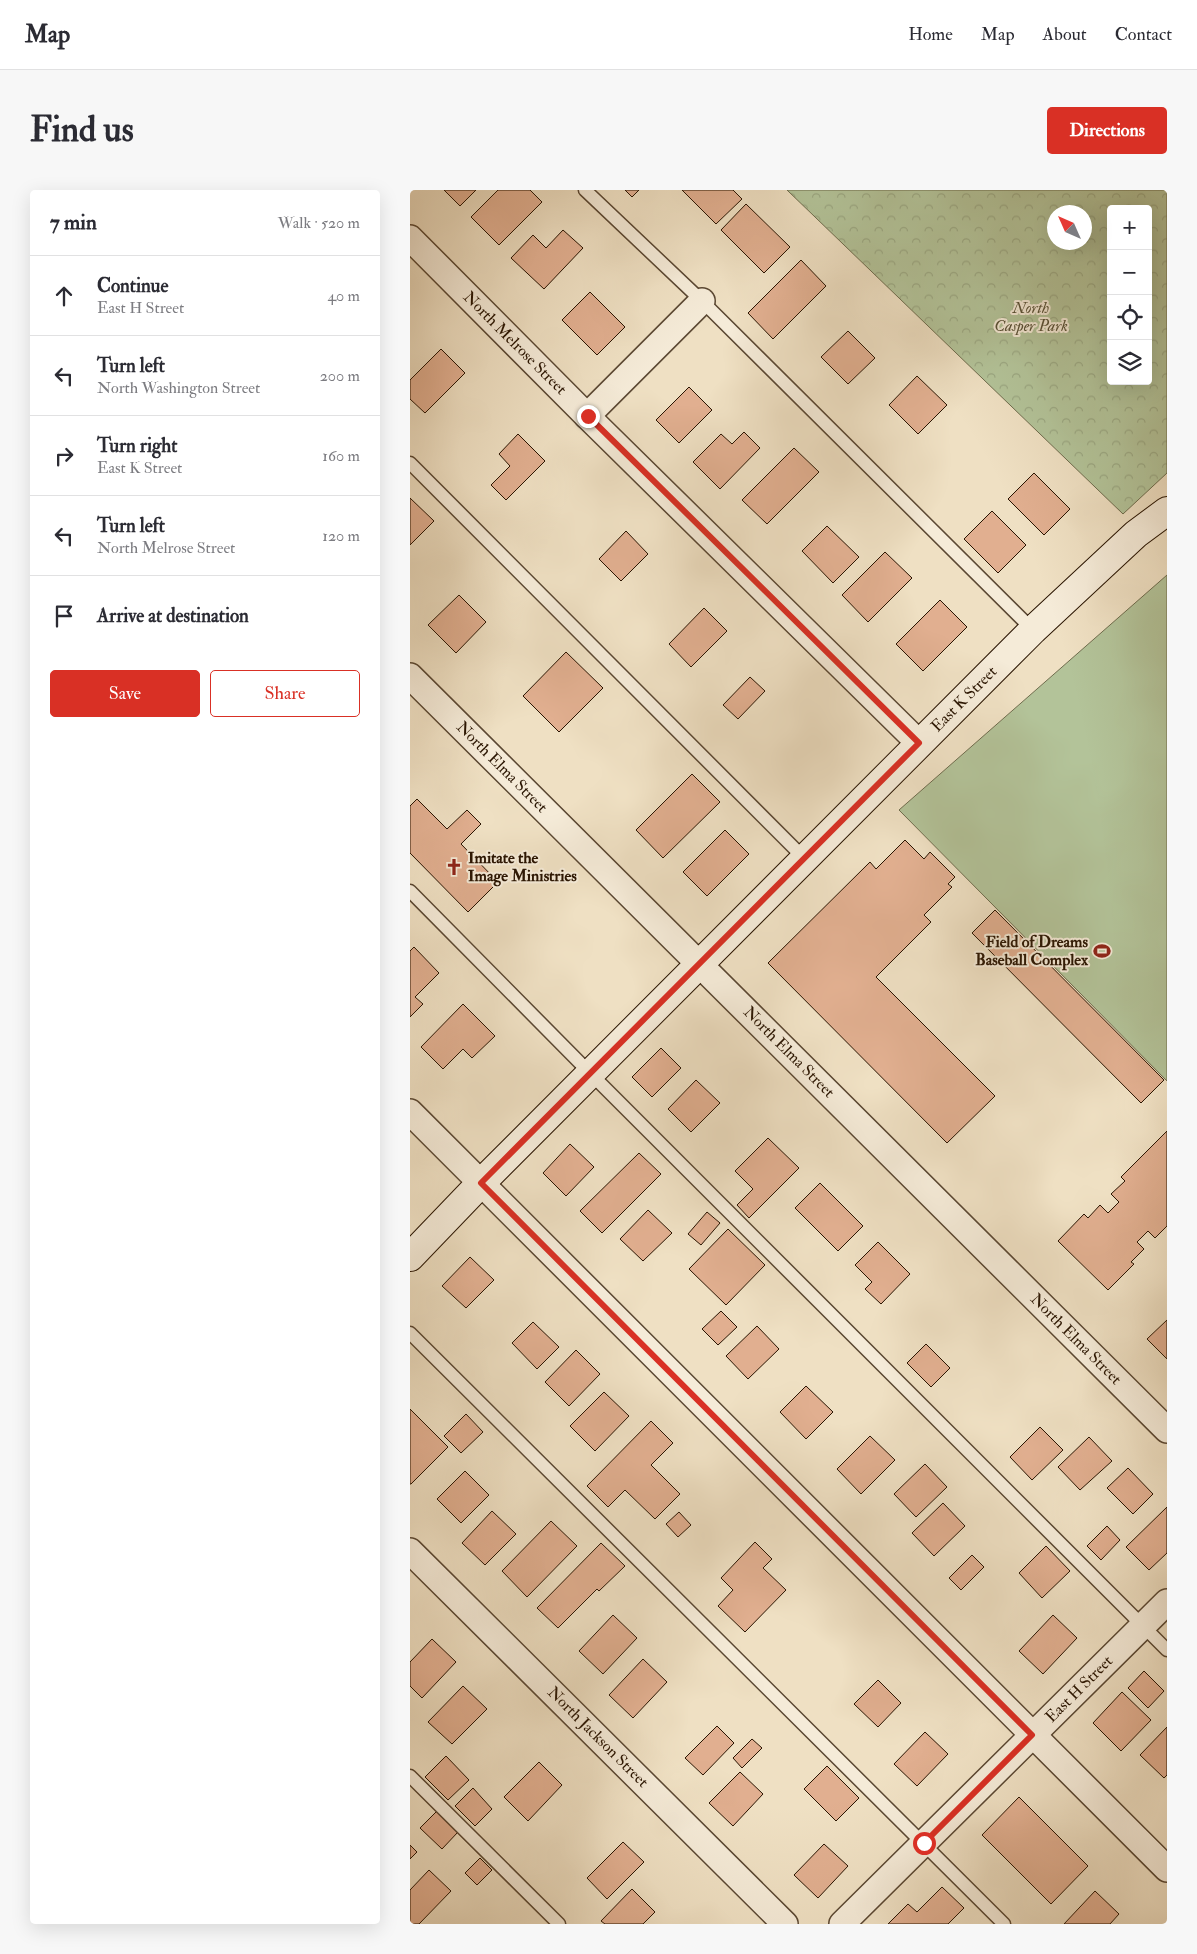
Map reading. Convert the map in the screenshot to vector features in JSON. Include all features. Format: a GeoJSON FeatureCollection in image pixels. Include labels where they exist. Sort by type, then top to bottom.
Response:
{"type":"FeatureCollection","features":[{"type":"Feature","properties":{"kind":"street","name":"North Melrose Street"},"geometry":{"type":"LineString","coordinates":[[410,238],[919,743]]}},
{"type":"Feature","properties":{"kind":"street"},"geometry":{"type":"LineString","coordinates":[[588,416],[702,301]]}},
{"type":"Feature","properties":{"kind":"street","name":"East K Street"},"geometry":{"type":"LineString","coordinates":[[410,1258],[590,1073],[1033,630],[1136,534],[1167,511]]}},
{"type":"Feature","properties":{"kind":"street","name":"North Elma Street"},"geometry":{"type":"LineString","coordinates":[[410,676],[1167,1430]]}},
{"type":"Feature","properties":{"kind":"street"},"geometry":{"type":"LineString","coordinates":[[410,1112],[1167,1870]]}},
{"type":"Feature","properties":{"kind":"street","name":"North Jackson Street"},"geometry":{"type":"LineString","coordinates":[[410,1551],[785,1924]]}},
{"type":"Feature","properties":{"kind":"street","name":"East H Street"},"geometry":{"type":"LineString","coordinates":[[842,1924],[1167,1602]]}},
{"type":"Feature","properties":{"kind":"lane"},"geometry":{"type":"LineString","coordinates":[[585,190],[702,301],[1033,630]]}},
{"type":"Feature","properties":{"kind":"lane"},"geometry":{"type":"LineString","coordinates":[[410,463],[804,858]]}},
{"type":"Feature","properties":{"kind":"lane"},"geometry":{"type":"LineString","coordinates":[[410,891],[1167,1650]]}},
{"type":"Feature","properties":{"kind":"lane"},"geometry":{"type":"LineString","coordinates":[[410,1333],[1004,1924]]}},
{"type":"Feature","properties":{"kind":"lane"},"geometry":{"type":"LineString","coordinates":[[410,1776],[559,1924]]}},
{"type":"Feature","properties":{"kind":"green space","name":"North Casper Park"},"geometry":{"type":"Polygon","coordinates":[[[787,190],[1167,190],[1167,473],[1123,514],[787,190]]]}},
{"type":"Feature","properties":{"kind":"green space","name":"Field of Dreams Baseball Complex"},"geometry":{"type":"Polygon","coordinates":[[[1167,575],[1167,1081],[899,810],[1167,575]]]}},
{"type":"Feature","properties":{"kind":"building"},"geometry":{"type":"Polygon","coordinates":[[[444,190],[476,190],[460,206],[444,190]]]}},
{"type":"Feature","properties":{"kind":"building"},"geometry":{"type":"Polygon","coordinates":[[[498,190],[530,190],[542,202],[499,245],[471,217],[498,190]]]}},
{"type":"Feature","properties":{"kind":"building"},"geometry":{"type":"Polygon","coordinates":[[[625,190],[639,190],[632,197],[625,190]]]}},
{"type":"Feature","properties":{"kind":"building"},"geometry":{"type":"Polygon","coordinates":[[[682,190],[733,190],[742,199],[716,224],[682,190]]]}},
{"type":"Feature","properties":{"kind":"building"},"geometry":{"type":"Polygon","coordinates":[[[746,204],[790,247],[764,273],[721,230],[746,204]]]}},
{"type":"Feature","properties":{"kind":"building"},"geometry":{"type":"Polygon","coordinates":[[[563,230],[583,248],[544,289],[511,258],[533,235],[546,248],[563,230]]]}},
{"type":"Feature","properties":{"kind":"building"},"geometry":{"type":"Polygon","coordinates":[[[801,260],[826,286],[773,339],[748,313],[801,260]]]}},
{"type":"Feature","properties":{"kind":"building"},"geometry":{"type":"Polygon","coordinates":[[[590,292],[625,327],[597,355],[562,320],[590,292]]]}},
{"type":"Feature","properties":{"kind":"building"},"geometry":{"type":"Polygon","coordinates":[[[848,331],[875,358],[848,384],[821,357],[848,331]]]}},
{"type":"Feature","properties":{"kind":"building"},"geometry":{"type":"Polygon","coordinates":[[[441,349],[465,373],[425,413],[410,399],[410,380],[441,349]]]}},
{"type":"Feature","properties":{"kind":"building"},"geometry":{"type":"Polygon","coordinates":[[[917,376],[947,405],[918,434],[889,405],[917,376]]]}},
{"type":"Feature","properties":{"kind":"building"},"geometry":{"type":"Polygon","coordinates":[[[689,387],[712,410],[679,443],[656,420],[689,387]]]}},
{"type":"Feature","properties":{"kind":"building"},"geometry":{"type":"Polygon","coordinates":[[[744,432],[760,448],[720,489],[693,462],[721,434],[732,444],[744,432]]]}},
{"type":"Feature","properties":{"kind":"building"},"geometry":{"type":"Polygon","coordinates":[[[518,434],[545,461],[506,500],[491,485],[510,466],[499,454],[518,434]]]}},
{"type":"Feature","properties":{"kind":"building"},"geometry":{"type":"Polygon","coordinates":[[[794,448],[819,472],[767,524],[742,500],[794,448]]]}},
{"type":"Feature","properties":{"kind":"building"},"geometry":{"type":"Polygon","coordinates":[[[1034,473],[1070,509],[1044,535],[1008,499],[1034,473]]]}},
{"type":"Feature","properties":{"kind":"building"},"geometry":{"type":"Polygon","coordinates":[[[410,498],[434,521],[410,545],[410,498]]]}},
{"type":"Feature","properties":{"kind":"building"},"geometry":{"type":"Polygon","coordinates":[[[992,511],[1026,545],[998,573],[964,539],[992,511]]]}},
{"type":"Feature","properties":{"kind":"building"},"geometry":{"type":"Polygon","coordinates":[[[827,526],[859,557],[833,583],[802,551],[827,526]]]}},
{"type":"Feature","properties":{"kind":"building"},"geometry":{"type":"Polygon","coordinates":[[[626,531],[648,554],[621,581],[599,559],[626,531]]]}},
{"type":"Feature","properties":{"kind":"building"},"geometry":{"type":"Polygon","coordinates":[[[885,552],[912,578],[868,622],[842,595],[885,552]]]}},
{"type":"Feature","properties":{"kind":"building"},"geometry":{"type":"Polygon","coordinates":[[[459,595],[486,622],[456,653],[428,625],[459,595]]]}},
{"type":"Feature","properties":{"kind":"building"},"geometry":{"type":"Polygon","coordinates":[[[940,600],[967,627],[923,671],[896,644],[940,600]]]}},
{"type":"Feature","properties":{"kind":"building"},"geometry":{"type":"Polygon","coordinates":[[[704,608],[727,631],[691,667],[669,644],[704,608]]]}},
{"type":"Feature","properties":{"kind":"building"},"geometry":{"type":"Polygon","coordinates":[[[566,652],[603,688],[559,732],[523,696],[566,652]]]}},
{"type":"Feature","properties":{"kind":"building"},"geometry":{"type":"Polygon","coordinates":[[[750,677],[765,691],[738,719],[723,705],[750,677]]]}},
{"type":"Feature","properties":{"kind":"building"},"geometry":{"type":"Polygon","coordinates":[[[692,774],[720,802],[663,858],[636,830],[692,774]]]}},
{"type":"Feature","properties":{"kind":"building","name":"Imitate the Image Ministries"},"geometry":{"type":"Polygon","coordinates":[[[417,799],[447,829],[467,810],[481,824],[461,844],[498,882],[468,912],[410,853],[410,806],[417,799]]]}},
{"type":"Feature","properties":{"kind":"building"},"geometry":{"type":"Polygon","coordinates":[[[725,830],[749,854],[707,896],[683,872],[725,830]]]}},
{"type":"Feature","properties":{"kind":"building"},"geometry":{"type":"Polygon","coordinates":[[[905,840],[924,859],[930,852],[955,877],[948,884],[952,887],[924,915],[931,922],[876,977],[995,1096],[947,1143],[768,963],[870,862],[876,869],[905,840]]]}},
{"type":"Feature","properties":{"kind":"building"},"geometry":{"type":"Polygon","coordinates":[[[995,910],[1164,1080],[1141,1103],[972,933],[995,910]]]}},
{"type":"Feature","properties":{"kind":"building"},"geometry":{"type":"Polygon","coordinates":[[[414,947],[439,973],[415,997],[423,1004],[410,1017],[410,951],[414,947]]]}},
{"type":"Feature","properties":{"kind":"building"},"geometry":{"type":"Polygon","coordinates":[[[463,1004],[495,1036],[472,1058],[463,1049],[443,1069],[421,1047],[463,1004]]]}},
{"type":"Feature","properties":{"kind":"building"},"geometry":{"type":"Polygon","coordinates":[[[661,1048],[681,1068],[652,1097],[632,1077],[661,1048]]]}},
{"type":"Feature","properties":{"kind":"building"},"geometry":{"type":"Polygon","coordinates":[[[696,1080],[720,1103],[691,1132],[668,1109],[696,1080]]]}},
{"type":"Feature","properties":{"kind":"building"},"geometry":{"type":"Polygon","coordinates":[[[1167,1131],[1167,1226],[1155,1238],[1148,1231],[1137,1242],[1144,1249],[1131,1262],[1134,1264],[1108,1290],[1058,1241],[1084,1214],[1088,1218],[1100,1205],[1108,1213],[1119,1202],[1111,1194],[1125,1181],[1121,1177],[1167,1131]]]}},
{"type":"Feature","properties":{"kind":"building"},"geometry":{"type":"Polygon","coordinates":[[[768,1138],[799,1168],[749,1218],[737,1205],[753,1189],[735,1171],[768,1138]]]}},
{"type":"Feature","properties":{"kind":"building"},"geometry":{"type":"Polygon","coordinates":[[[570,1144],[594,1167],[566,1196],[543,1173],[570,1144]]]}},
{"type":"Feature","properties":{"kind":"building"},"geometry":{"type":"Polygon","coordinates":[[[639,1153],[661,1174],[602,1233],[580,1211],[639,1153]]]}},
{"type":"Feature","properties":{"kind":"building"},"geometry":{"type":"Polygon","coordinates":[[[820,1183],[863,1226],[838,1251],[795,1208],[820,1183]]]}},
{"type":"Feature","properties":{"kind":"building"},"geometry":{"type":"Polygon","coordinates":[[[648,1210],[672,1233],[643,1261],[620,1239],[648,1210]]]}},
{"type":"Feature","properties":{"kind":"building"},"geometry":{"type":"Polygon","coordinates":[[[707,1212],[720,1223],[701,1245],[688,1234],[707,1212]]]}},
{"type":"Feature","properties":{"kind":"building"},"geometry":{"type":"Polygon","coordinates":[[[728,1229],[765,1265],[726,1305],[689,1269],[728,1229]]]}},
{"type":"Feature","properties":{"kind":"building"},"geometry":{"type":"Polygon","coordinates":[[[878,1242],[910,1274],[881,1304],[865,1289],[872,1282],[855,1265],[878,1242]]]}},
{"type":"Feature","properties":{"kind":"building"},"geometry":{"type":"Polygon","coordinates":[[[470,1257],[494,1280],[466,1308],[442,1286],[470,1257]]]}},
{"type":"Feature","properties":{"kind":"building"},"geometry":{"type":"Polygon","coordinates":[[[721,1311],[737,1327],[718,1345],[702,1329],[721,1311]]]}},
{"type":"Feature","properties":{"kind":"building"},"geometry":{"type":"Polygon","coordinates":[[[1167,1320],[1167,1359],[1147,1339],[1167,1320]]]}},
{"type":"Feature","properties":{"kind":"building"},"geometry":{"type":"Polygon","coordinates":[[[533,1322],[559,1347],[537,1369],[512,1343],[533,1322]]]}},
{"type":"Feature","properties":{"kind":"building"},"geometry":{"type":"Polygon","coordinates":[[[757,1326],[779,1349],[748,1379],[726,1356],[757,1326]]]}},
{"type":"Feature","properties":{"kind":"building"},"geometry":{"type":"Polygon","coordinates":[[[926,1344],[950,1368],[931,1387],[907,1363],[926,1344]]]}},
{"type":"Feature","properties":{"kind":"building"},"geometry":{"type":"Polygon","coordinates":[[[576,1350],[600,1374],[569,1406],[545,1382],[576,1350]]]}},
{"type":"Feature","properties":{"kind":"building"},"geometry":{"type":"Polygon","coordinates":[[[806,1386],[833,1412],[806,1439],[780,1412],[806,1386]]]}},
{"type":"Feature","properties":{"kind":"building"},"geometry":{"type":"Polygon","coordinates":[[[604,1392],[629,1416],[595,1451],[570,1426],[604,1392]]]}},
{"type":"Feature","properties":{"kind":"building"},"geometry":{"type":"Polygon","coordinates":[[[410,1409],[448,1447],[411,1484],[410,1484],[410,1409]]]}},
{"type":"Feature","properties":{"kind":"building"},"geometry":{"type":"Polygon","coordinates":[[[466,1414],[483,1432],[461,1453],[444,1436],[466,1414]]]}},
{"type":"Feature","properties":{"kind":"building"},"geometry":{"type":"Polygon","coordinates":[[[651,1421],[673,1443],[651,1465],[680,1494],[655,1519],[625,1490],[608,1507],[587,1486],[651,1421]]]}},
{"type":"Feature","properties":{"kind":"building"},"geometry":{"type":"Polygon","coordinates":[[[1040,1427],[1063,1450],[1032,1480],[1010,1457],[1040,1427]]]}},
{"type":"Feature","properties":{"kind":"building"},"geometry":{"type":"Polygon","coordinates":[[[870,1436],[895,1460],[861,1494],[837,1469],[870,1436]]]}},
{"type":"Feature","properties":{"kind":"building"},"geometry":{"type":"Polygon","coordinates":[[[1089,1437],[1112,1461],[1080,1490],[1058,1467],[1089,1437]]]}},
{"type":"Feature","properties":{"kind":"building"},"geometry":{"type":"Polygon","coordinates":[[[925,1464],[947,1487],[916,1517],[894,1494],[925,1464]]]}},
{"type":"Feature","properties":{"kind":"building"},"geometry":{"type":"Polygon","coordinates":[[[1128,1468],[1153,1494],[1133,1514],[1107,1488],[1128,1468]]]}},
{"type":"Feature","properties":{"kind":"building"},"geometry":{"type":"Polygon","coordinates":[[[465,1471],[489,1495],[461,1523],[437,1499],[465,1471]]]}},
{"type":"Feature","properties":{"kind":"building"},"geometry":{"type":"Polygon","coordinates":[[[943,1503],[965,1526],[934,1556],[912,1533],[943,1503]]]}},
{"type":"Feature","properties":{"kind":"building"},"geometry":{"type":"Polygon","coordinates":[[[1167,1507],[1167,1553],[1149,1570],[1126,1547],[1167,1507]]]}},
{"type":"Feature","properties":{"kind":"building"},"geometry":{"type":"Polygon","coordinates":[[[492,1511],[516,1534],[485,1565],[462,1543],[492,1511]]]}},
{"type":"Feature","properties":{"kind":"building"},"geometry":{"type":"Polygon","coordinates":[[[679,1512],[691,1525],[678,1537],[666,1524],[679,1512]]]}},
{"type":"Feature","properties":{"kind":"building"},"geometry":{"type":"Polygon","coordinates":[[[551,1521],[577,1546],[527,1597],[502,1571],[551,1521]]]}},
{"type":"Feature","properties":{"kind":"building"},"geometry":{"type":"Polygon","coordinates":[[[1107,1526],[1120,1540],[1101,1560],[1087,1546],[1107,1526]]]}},
{"type":"Feature","properties":{"kind":"building"},"geometry":{"type":"Polygon","coordinates":[[[755,1542],[772,1559],[763,1568],[786,1590],[745,1632],[718,1606],[733,1590],[721,1578],[755,1542]]]}},
{"type":"Feature","properties":{"kind":"building"},"geometry":{"type":"Polygon","coordinates":[[[601,1543],[625,1566],[599,1591],[597,1589],[558,1628],[537,1608],[601,1543]]]}},
{"type":"Feature","properties":{"kind":"building"},"geometry":{"type":"Polygon","coordinates":[[[1046,1546],[1070,1571],[1042,1598],[1019,1573],[1046,1546]]]}},
{"type":"Feature","properties":{"kind":"building"},"geometry":{"type":"Polygon","coordinates":[[[972,1555],[984,1567],[961,1590],[949,1578],[972,1555]]]}},
{"type":"Feature","properties":{"kind":"building"},"geometry":{"type":"Polygon","coordinates":[[[613,1615],[637,1638],[603,1674],[579,1651],[613,1615]]]}},
{"type":"Feature","properties":{"kind":"building"},"geometry":{"type":"Polygon","coordinates":[[[1053,1615],[1077,1638],[1043,1674],[1019,1651],[1053,1615]]]}},
{"type":"Feature","properties":{"kind":"building"},"geometry":{"type":"Polygon","coordinates":[[[432,1639],[456,1662],[422,1698],[410,1686],[410,1662],[432,1639]]]}},
{"type":"Feature","properties":{"kind":"building"},"geometry":{"type":"Polygon","coordinates":[[[643,1659],[667,1682],[633,1718],[609,1695],[643,1659]]]}},
{"type":"Feature","properties":{"kind":"building"},"geometry":{"type":"Polygon","coordinates":[[[1144,1671],[1164,1691],[1148,1708],[1128,1688],[1144,1671]]]}},
{"type":"Feature","properties":{"kind":"building"},"geometry":{"type":"Polygon","coordinates":[[[878,1680],[901,1703],[878,1727],[854,1704],[878,1680]]]}},
{"type":"Feature","properties":{"kind":"building"},"geometry":{"type":"Polygon","coordinates":[[[463,1686],[487,1709],[452,1744],[428,1722],[463,1686]]]}},
{"type":"Feature","properties":{"kind":"building"},"geometry":{"type":"Polygon","coordinates":[[[1122,1692],[1151,1720],[1121,1751],[1093,1723],[1122,1692]]]}},
{"type":"Feature","properties":{"kind":"building"},"geometry":{"type":"Polygon","coordinates":[[[717,1726],[734,1743],[703,1775],[685,1758],[717,1726]]]}},
{"type":"Feature","properties":{"kind":"building"},"geometry":{"type":"Polygon","coordinates":[[[1167,1727],[1167,1775],[1164,1778],[1140,1755],[1167,1727]]]}},
{"type":"Feature","properties":{"kind":"building"},"geometry":{"type":"Polygon","coordinates":[[[925,1732],[948,1754],[917,1786],[894,1764],[925,1732]]]}},
{"type":"Feature","properties":{"kind":"building"},"geometry":{"type":"Polygon","coordinates":[[[752,1739],[762,1748],[742,1768],[733,1758],[752,1739]]]}},
{"type":"Feature","properties":{"kind":"building"},"geometry":{"type":"Polygon","coordinates":[[[446,1756],[469,1780],[448,1800],[425,1777],[446,1756]]]}},
{"type":"Feature","properties":{"kind":"building"},"geometry":{"type":"Polygon","coordinates":[[[539,1762],[562,1785],[528,1821],[504,1797],[539,1762]]]}},
{"type":"Feature","properties":{"kind":"building"},"geometry":{"type":"Polygon","coordinates":[[[827,1766],[859,1798],[836,1821],[804,1789],[827,1766]]]}},
{"type":"Feature","properties":{"kind":"building"},"geometry":{"type":"Polygon","coordinates":[[[740,1772],[763,1794],[733,1826],[709,1803],[740,1772]]]}},
{"type":"Feature","properties":{"kind":"building"},"geometry":{"type":"Polygon","coordinates":[[[473,1788],[492,1809],[475,1826],[455,1806],[473,1788]]]}},
{"type":"Feature","properties":{"kind":"building"},"geometry":{"type":"Polygon","coordinates":[[[1019,1797],[1088,1866],[1051,1904],[982,1835],[1019,1797]]]}},
{"type":"Feature","properties":{"kind":"building"},"geometry":{"type":"Polygon","coordinates":[[[437,1811],[458,1832],[442,1849],[420,1828],[437,1811]]]}},
{"type":"Feature","properties":{"kind":"building"},"geometry":{"type":"Polygon","coordinates":[[[623,1842],[644,1862],[607,1899],[587,1878],[623,1842]]]}},
{"type":"Feature","properties":{"kind":"building"},"geometry":{"type":"Polygon","coordinates":[[[824,1844],[848,1866],[818,1898],[794,1875],[824,1844]]]}},
{"type":"Feature","properties":{"kind":"building"},"geometry":{"type":"Polygon","coordinates":[[[410,1845],[417,1852],[410,1859],[410,1845]]]}},
{"type":"Feature","properties":{"kind":"building"},"geometry":{"type":"Polygon","coordinates":[[[480,1858],[492,1870],[477,1885],[465,1873],[480,1858]]]}},
{"type":"Feature","properties":{"kind":"building"},"geometry":{"type":"Polygon","coordinates":[[[429,1870],[451,1891],[419,1924],[410,1924],[410,1890],[429,1870]]]}},
{"type":"Feature","properties":{"kind":"building"},"geometry":{"type":"Polygon","coordinates":[[[942,1887],[964,1908],[948,1924],[888,1924],[908,1904],[917,1912],[942,1887]]]}},
{"type":"Feature","properties":{"kind":"building"},"geometry":{"type":"Polygon","coordinates":[[[632,1889],[655,1912],[643,1924],[605,1924],[601,1921],[632,1889]]]}},
{"type":"Feature","properties":{"kind":"building"},"geometry":{"type":"Polygon","coordinates":[[[1095,1891],[1119,1914],[1110,1924],[1064,1924],[1095,1891]]]}},
{"type":"Feature","properties":{"kind":"place","name":"Imitate the Image Ministries"},"geometry":{"type":"Point","coordinates":[454,867]}},
{"type":"Feature","properties":{"kind":"place","name":"Field of Dreams Baseball Complex"},"geometry":{"type":"Point","coordinates":[1102,951]}},
{"type":"Feature","properties":{"kind":"route"},"geometry":{"type":"LineString","coordinates":[[588,416],[919,743],[481,1183],[1032,1735],[924,1843]]}}]}
